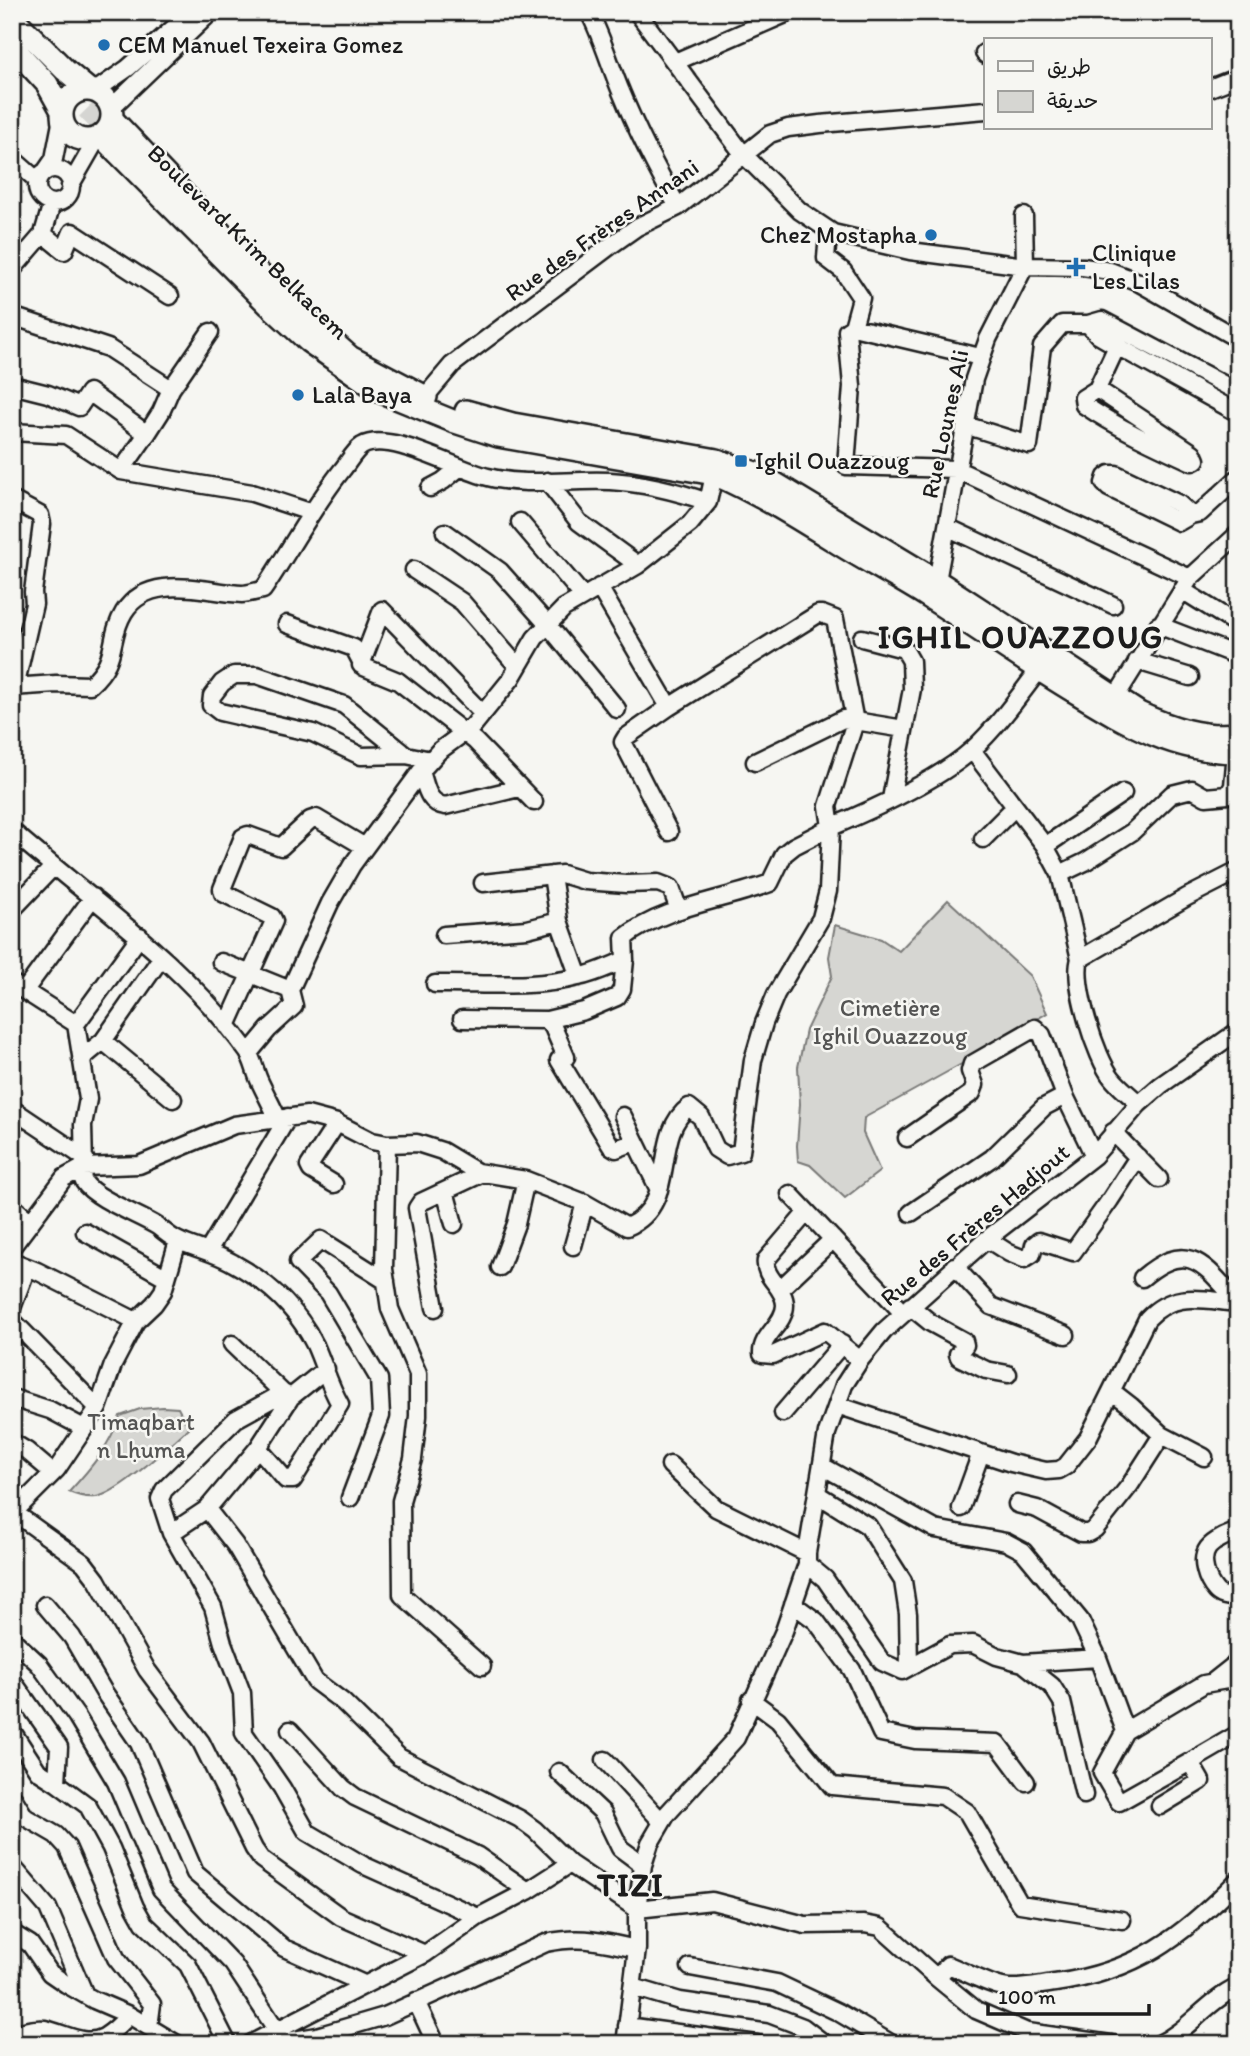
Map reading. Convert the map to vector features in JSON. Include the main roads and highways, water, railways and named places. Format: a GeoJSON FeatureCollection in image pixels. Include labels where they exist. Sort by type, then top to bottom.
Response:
{"type":"FeatureCollection","features":[{"type":"Feature","properties":{"kind":"main road"},"geometry":{"type":"LineString","coordinates":[[12,17],[65,70],[92,91],[104,96],[108,129],[276,302]]}},
{"type":"Feature","properties":{"kind":"main road"},"geometry":{"type":"LineString","coordinates":[[12,33],[65,87]]}},
{"type":"Feature","properties":{"kind":"main road"},"geometry":{"type":"LineString","coordinates":[[12,46],[47,84],[64,125],[73,137],[89,141],[108,129]]}},
{"type":"Feature","properties":{"kind":"main road"},"geometry":{"type":"LineString","coordinates":[[62,115],[69,98],[75,93],[92,91]]}},
{"type":"Feature","properties":{"kind":"main road","name":"Boulevard Krim Belkacem"},"geometry":{"type":"LineString","coordinates":[[108,129],[276,302],[308,341],[379,391],[445,418],[523,442],[716,467]]}},
{"type":"Feature","properties":{"kind":"main road","name":"Boulevard Krim Belkacem"},"geometry":{"type":"LineString","coordinates":[[276,302],[350,357],[425,397],[457,409],[513,424],[761,475],[1042,662],[1126,723],[1159,738],[1209,750],[1237,746]]}},
{"type":"Feature","properties":{"kind":"main road","name":"Boulevard Krim Belkacem"},"geometry":{"type":"LineString","coordinates":[[1042,662],[1168,727],[1237,746]]}},
{"type":"Feature","properties":{"kind":"tunnel"},"geometry":{"type":"LineString","coordinates":[[65,87],[118,141]]}},
{"type":"Feature","properties":{"kind":"place","name":"CEM Manuel Texeira Gomez"},"geometry":{"type":"Point","coordinates":[104,45]}},
{"type":"Feature","properties":{"kind":"place","name":"Chez Mostapha"},"geometry":{"type":"Point","coordinates":[931,235]}},
{"type":"Feature","properties":{"kind":"place","name":"Clinique Les Lilas"},"geometry":{"type":"Point","coordinates":[1076,267]}},
{"type":"Feature","properties":{"kind":"place","name":"Lala Baya"},"geometry":{"type":"Point","coordinates":[298,395]}},
{"type":"Feature","properties":{"kind":"place","name":"Ighil Ouazzoug"},"geometry":{"type":"Point","coordinates":[741,461]}},
{"type":"Feature","properties":{"kind":"district","name":"IGHIL OUAZZOUG"},"geometry":{"type":"Point","coordinates":[1021,637]}},
{"type":"Feature","properties":{"kind":"district","name":"TIZI"},"geometry":{"type":"Point","coordinates":[631,1885]}},
{"type":"Feature","properties":{"kind":"park label","name":"Cimetière Ighil Ouazzoug"},"geometry":{"type":"Point","coordinates":[890,1022]}},
{"type":"Feature","properties":{"kind":"park label","name":"Timaqbart n Lḥuma"},"geometry":{"type":"Point","coordinates":[141,1436]}}]}
